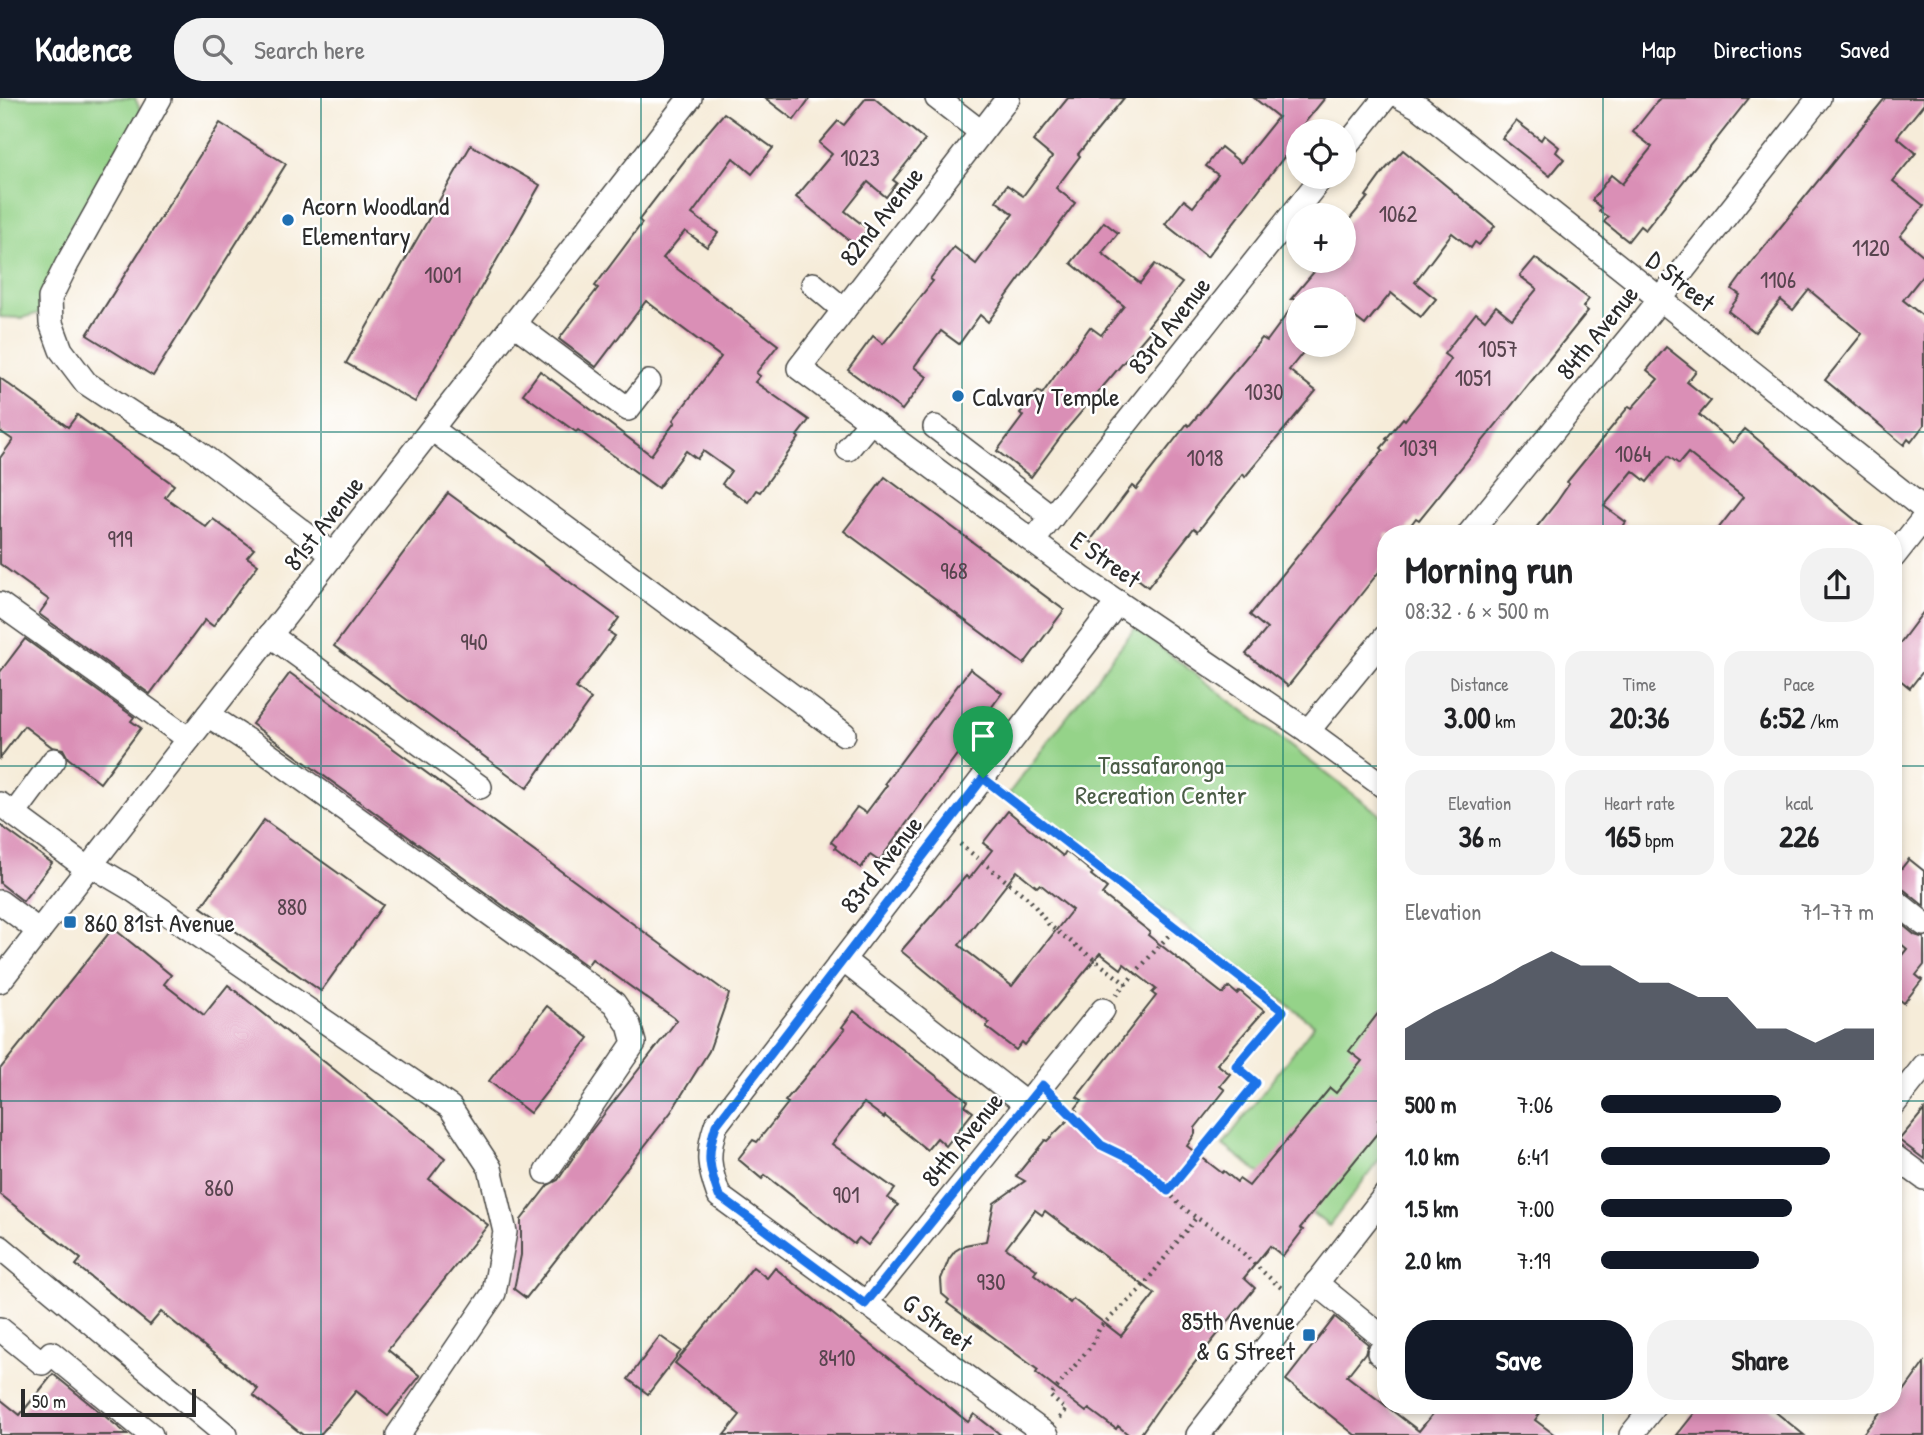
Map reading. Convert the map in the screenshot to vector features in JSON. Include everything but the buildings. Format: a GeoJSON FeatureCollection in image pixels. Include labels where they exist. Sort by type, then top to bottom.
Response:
{"type":"FeatureCollection","features":[{"type":"Feature","properties":{"kind":"street"},"geometry":{"type":"LineString","coordinates":[[160,98],[50,298],[51,323],[61,350],[86,383],[186,443],[333,555]]}},
{"type":"Feature","properties":{"kind":"street","name":"81st Avenue"},"geometry":{"type":"LineString","coordinates":[[0,981],[690,98]]}},
{"type":"Feature","properties":{"kind":"street"},"geometry":{"type":"LineString","coordinates":[[937,98],[981,132]]}},
{"type":"Feature","properties":{"kind":"street","name":"82nd Avenue"},"geometry":{"type":"LineString","coordinates":[[799,368],[1008,98]]}},
{"type":"Feature","properties":{"kind":"street"},"geometry":{"type":"LineString","coordinates":[[1356,134],[1385,98]]}},
{"type":"Feature","properties":{"kind":"street","name":"D Street"},"geometry":{"type":"LineString","coordinates":[[1402,98],[1420,108],[1924,509]]}},
{"type":"Feature","properties":{"kind":"street","name":"84th Avenue"},"geometry":{"type":"LineString","coordinates":[[1476,525],[1660,300],[1819,98]]}},
{"type":"Feature","properties":{"kind":"street","name":"83rd Avenue"},"geometry":{"type":"LineString","coordinates":[[1033,541],[1312,189]]}},
{"type":"Feature","properties":{"kind":"street"},"geometry":{"type":"LineString","coordinates":[[813,285],[844,310]]}},
{"type":"Feature","properties":{"kind":"street"},"geometry":{"type":"LineString","coordinates":[[513,323],[628,410],[649,382]]}},
{"type":"Feature","properties":{"kind":"street","name":"E Street"},"geometry":{"type":"LineString","coordinates":[[799,368],[1005,523],[1308,731],[1377,782]]}},
{"type":"Feature","properties":{"kind":"street"},"geometry":{"type":"LineString","coordinates":[[848,449],[870,422]]}},
{"type":"Feature","properties":{"kind":"street"},"geometry":{"type":"LineString","coordinates":[[935,427],[1052,517]]}},
{"type":"Feature","properties":{"kind":"street"},"geometry":{"type":"LineString","coordinates":[[432,429],[844,734]]}},
{"type":"Feature","properties":{"kind":"street"},"geometry":{"type":"LineString","coordinates":[[1902,546],[1924,518]]}},
{"type":"Feature","properties":{"kind":"street","name":"83rd Avenue"},"geometry":{"type":"LineString","coordinates":[[710,1168],[709,1146],[716,1125],[1118,602]]}},
{"type":"Feature","properties":{"kind":"street"},"geometry":{"type":"LineString","coordinates":[[0,604],[189,739]]}},
{"type":"Feature","properties":{"kind":"street"},"geometry":{"type":"LineString","coordinates":[[270,635],[480,787]]}},
{"type":"Feature","properties":{"kind":"street"},"geometry":{"type":"LineString","coordinates":[[1308,731],[1377,647]]}},
{"type":"Feature","properties":{"kind":"street"},"geometry":{"type":"LineString","coordinates":[[208,715],[265,752],[614,1003],[629,1025],[634,1043],[546,1172]]}},
{"type":"Feature","properties":{"kind":"street"},"geometry":{"type":"LineString","coordinates":[[54,760],[7,809],[89,867],[130,888],[450,1107],[490,1168],[505,1232],[494,1293],[398,1435]]}},
{"type":"Feature","properties":{"kind":"street"},"geometry":{"type":"LineString","coordinates":[[0,902],[39,931]]}},
{"type":"Feature","properties":{"kind":"street"},"geometry":{"type":"LineString","coordinates":[[1902,907],[1924,924]]}},
{"type":"Feature","properties":{"kind":"street"},"geometry":{"type":"LineString","coordinates":[[843,960],[1026,1104]]}},
{"type":"Feature","properties":{"kind":"street","name":"84th Avenue"},"geometry":{"type":"LineString","coordinates":[[865,1304],[1103,1010]]}},
{"type":"Feature","properties":{"kind":"street"},"geometry":{"type":"LineString","coordinates":[[1902,1094],[1924,1066]]}},
{"type":"Feature","properties":{"kind":"street"},"geometry":{"type":"LineString","coordinates":[[1902,1162],[1924,1178]]}},
{"type":"Feature","properties":{"kind":"street","name":"G Street"},"geometry":{"type":"LineString","coordinates":[[710,1168],[719,1196],[865,1304],[1050,1431]]}},
{"type":"Feature","properties":{"kind":"street"},"geometry":{"type":"LineString","coordinates":[[1198,1435],[1377,1206]]}},
{"type":"Feature","properties":{"kind":"street"},"geometry":{"type":"LineString","coordinates":[[0,1247],[226,1435]]}},
{"type":"Feature","properties":{"kind":"street"},"geometry":{"type":"LineString","coordinates":[[1316,1283],[1377,1334]]}},
{"type":"Feature","properties":{"kind":"street"},"geometry":{"type":"LineString","coordinates":[[0,1329],[42,1363],[51,1353],[151,1435]]}},
{"type":"Feature","properties":{"kind":"street"},"geometry":{"type":"LineString","coordinates":[[1631,1435],[1648,1414]]}},
{"type":"Feature","properties":{"kind":"path"},"geometry":{"type":"LineString","coordinates":[[983,778],[1283,1011],[1236,1066],[1256,1083],[1168,1191]]}},
{"type":"Feature","properties":{"kind":"path"},"geometry":{"type":"LineString","coordinates":[[943,830],[1030,900],[1049,925],[1126,984]]}},
{"type":"Feature","properties":{"kind":"path"},"geometry":{"type":"LineString","coordinates":[[1103,1010],[1176,928]]}},
{"type":"Feature","properties":{"kind":"path"},"geometry":{"type":"LineString","coordinates":[[1042,1085],[1101,1145],[1146,1170],[1195,1219],[1230,1240],[1261,1272],[1300,1302]]}},
{"type":"Feature","properties":{"kind":"path"},"geometry":{"type":"LineString","coordinates":[[1050,1431],[1066,1410],[1050,1396],[1092,1345],[1100,1327],[1139,1291],[1195,1219]]}},
{"type":"Feature","properties":{"kind":"green space"},"geometry":{"type":"Polygon","coordinates":[[[0,98],[135,98],[141,111],[40,313],[22,318],[0,317],[0,98]]]}},
{"type":"Feature","properties":{"kind":"green space","name":"Tassafaronga Recreation Center"},"geometry":{"type":"Polygon","coordinates":[[[1135,628],[1377,812],[1377,1163],[1329,1226],[1223,1145],[1314,1025],[1009,793],[1135,628]]]}},
{"type":"Feature","properties":{"kind":"place","name":"Acorn Woodland Elementary"},"geometry":{"type":"Point","coordinates":[288,220]}},
{"type":"Feature","properties":{"kind":"place","name":"Calvary Temple"},"geometry":{"type":"Point","coordinates":[958,396]}},
{"type":"Feature","properties":{"kind":"place","name":"860 81st Avenue"},"geometry":{"type":"Point","coordinates":[70,922]}},
{"type":"Feature","properties":{"kind":"place","name":"85th Avenue & G Street"},"geometry":{"type":"Point","coordinates":[1309,1335]}},
{"type":"Feature","properties":{"kind":"route"},"geometry":{"type":"LineString","coordinates":[[983,778],[1283,1011],[1236,1066],[1256,1083],[1168,1191],[1130,1159],[1101,1145],[1042,1085],[865,1304],[719,1196],[710,1168],[709,1146],[716,1125],[983,778]]}}]}
